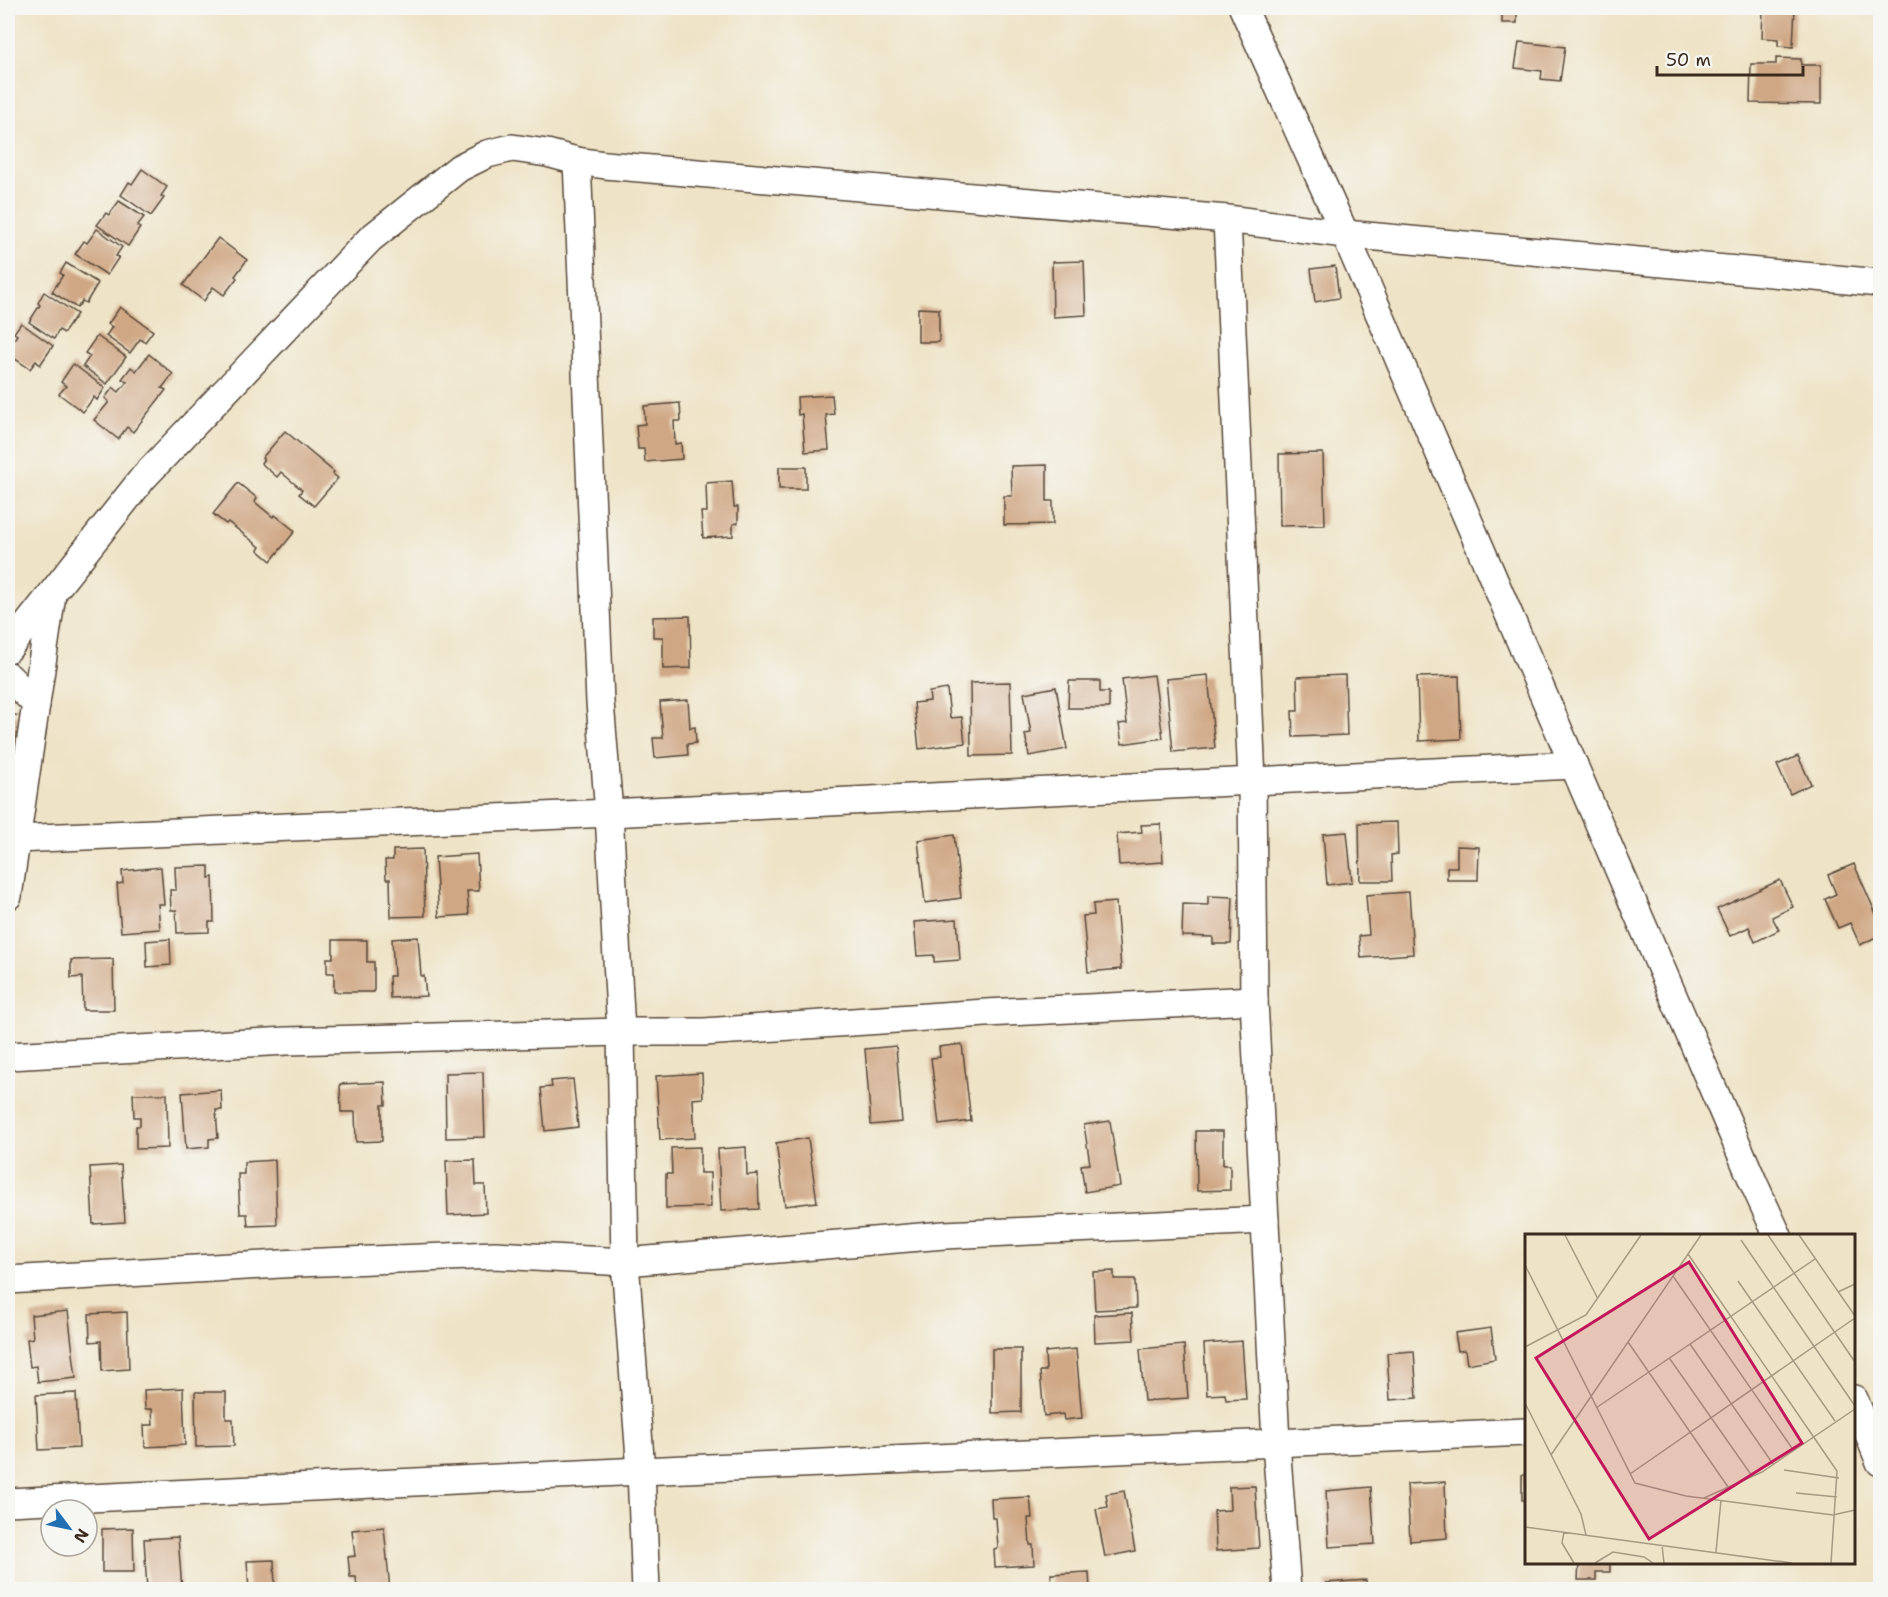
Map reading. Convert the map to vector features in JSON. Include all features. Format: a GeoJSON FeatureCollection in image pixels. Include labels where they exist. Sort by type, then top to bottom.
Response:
{"type":"FeatureCollection","features":[{"type":"Feature","properties":{"kind":"street"},"geometry":{"type":"LineString","coordinates":[[1243,8],[1345,234],[1777,1234]]}},
{"type":"Feature","properties":{"kind":"street"},"geometry":{"type":"LineString","coordinates":[[8,649],[143,478],[370,239],[459,168],[487,154],[512,148],[605,165],[1227,219],[1345,234],[1881,283]]}},
{"type":"Feature","properties":{"kind":"street"},"geometry":{"type":"LineString","coordinates":[[577,161],[600,702],[609,813],[621,1032],[625,1262],[641,1471],[646,1590]]}},
{"type":"Feature","properties":{"kind":"street"},"geometry":{"type":"LineString","coordinates":[[1227,219],[1252,781],[1254,1000],[1276,1443],[1287,1590]]}},
{"type":"Feature","properties":{"kind":"street"},"geometry":{"type":"LineString","coordinates":[[8,896],[52,593]]}},
{"type":"Feature","properties":{"kind":"street"},"geometry":{"type":"LineString","coordinates":[[8,676],[36,704]]}},
{"type":"Feature","properties":{"kind":"street"},"geometry":{"type":"LineString","coordinates":[[16,839],[609,813],[1574,765]]}},
{"type":"Feature","properties":{"kind":"street"},"geometry":{"type":"LineString","coordinates":[[8,1056],[287,1041],[704,1032],[986,1013],[1254,1000]]}},
{"type":"Feature","properties":{"kind":"street"},"geometry":{"type":"LineString","coordinates":[[8,1280],[298,1263],[495,1255],[625,1262],[944,1235],[1265,1220]]}},
{"type":"Feature","properties":{"kind":"street"},"geometry":{"type":"LineString","coordinates":[[1855,1406],[1881,1462]]}},
{"type":"Feature","properties":{"kind":"street"},"geometry":{"type":"LineString","coordinates":[[8,1502],[641,1471],[1525,1432]]}},
{"type":"Feature","properties":{"kind":"building"},"geometry":{"type":"Polygon","coordinates":[[[1502,8],[1517,8],[1517,23],[1502,23],[1502,8]]]}},
{"type":"Feature","properties":{"kind":"building"},"geometry":{"type":"Polygon","coordinates":[[[1763,8],[1795,8],[1793,47],[1778,46],[1778,39],[1762,38],[1763,8]]]}},
{"type":"Feature","properties":{"kind":"building"},"geometry":{"type":"Polygon","coordinates":[[[1519,42],[1565,47],[1560,81],[1541,79],[1542,71],[1515,68],[1519,42]]]}},
{"type":"Feature","properties":{"kind":"building"},"geometry":{"type":"Polygon","coordinates":[[[1776,58],[1801,59],[1801,65],[1821,65],[1821,104],[1750,103],[1751,64],[1776,64],[1776,58]]]}},
{"type":"Feature","properties":{"kind":"building"},"geometry":{"type":"Polygon","coordinates":[[[142,169],[167,187],[161,196],[164,198],[151,216],[121,195],[129,182],[132,184],[142,169]]]}},
{"type":"Feature","properties":{"kind":"building"},"geometry":{"type":"Polygon","coordinates":[[[119,201],[144,217],[137,226],[140,228],[128,246],[97,225],[106,213],[109,215],[119,201]]]}},
{"type":"Feature","properties":{"kind":"building"},"geometry":{"type":"Polygon","coordinates":[[[97,229],[122,247],[116,256],[119,257],[107,275],[75,254],[84,241],[87,243],[97,229]]]}},
{"type":"Feature","properties":{"kind":"building"},"geometry":{"type":"Polygon","coordinates":[[[218,238],[247,260],[224,295],[213,287],[204,301],[183,285],[218,238]]]}},
{"type":"Feature","properties":{"kind":"building"},"geometry":{"type":"Polygon","coordinates":[[[1084,261],[1086,315],[1053,317],[1052,262],[1084,261]]]}},
{"type":"Feature","properties":{"kind":"building"},"geometry":{"type":"Polygon","coordinates":[[[66,263],[98,283],[86,303],[82,301],[77,308],[52,292],[63,275],[60,273],[66,263]]]}},
{"type":"Feature","properties":{"kind":"building"},"geometry":{"type":"Polygon","coordinates":[[[1335,266],[1339,298],[1315,302],[1311,269],[1335,266]]]}},
{"type":"Feature","properties":{"kind":"building"},"geometry":{"type":"Polygon","coordinates":[[[44,292],[77,314],[64,333],[59,330],[54,339],[29,322],[40,305],[38,303],[44,292]]]}},
{"type":"Feature","properties":{"kind":"building"},"geometry":{"type":"Polygon","coordinates":[[[120,307],[153,331],[145,342],[140,339],[130,353],[106,336],[112,327],[108,324],[120,307]]]}},
{"type":"Feature","properties":{"kind":"building"},"geometry":{"type":"Polygon","coordinates":[[[918,308],[939,309],[939,342],[918,342],[918,308]]]}},
{"type":"Feature","properties":{"kind":"building"},"geometry":{"type":"Polygon","coordinates":[[[21,323],[53,346],[40,365],[36,361],[30,369],[8,354],[8,349],[17,335],[14,333],[21,323]]]}},
{"type":"Feature","properties":{"kind":"building"},"geometry":{"type":"Polygon","coordinates":[[[97,336],[126,357],[107,384],[83,366],[90,356],[85,353],[97,336]]]}},
{"type":"Feature","properties":{"kind":"building"},"geometry":{"type":"Polygon","coordinates":[[[149,354],[173,374],[162,388],[166,390],[133,432],[127,427],[118,439],[94,420],[109,402],[105,398],[113,387],[119,392],[127,382],[122,379],[131,367],[136,371],[149,354]]]}},
{"type":"Feature","properties":{"kind":"building"},"geometry":{"type":"Polygon","coordinates":[[[73,364],[105,388],[97,400],[94,397],[83,412],[59,394],[66,386],[61,382],[73,364]]]}},
{"type":"Feature","properties":{"kind":"building"},"geometry":{"type":"Polygon","coordinates":[[[832,395],[834,414],[826,415],[829,450],[805,452],[802,414],[798,415],[797,397],[832,395]]]}},
{"type":"Feature","properties":{"kind":"building"},"geometry":{"type":"Polygon","coordinates":[[[680,403],[681,421],[674,421],[675,444],[681,443],[682,459],[645,462],[644,449],[638,449],[636,425],[645,424],[644,406],[680,403]]]}},
{"type":"Feature","properties":{"kind":"building"},"geometry":{"type":"Polygon","coordinates":[[[285,431],[334,472],[333,474],[338,478],[314,506],[299,494],[302,490],[281,472],[277,477],[261,463],[264,459],[262,458],[285,431]]]}},
{"type":"Feature","properties":{"kind":"building"},"geometry":{"type":"Polygon","coordinates":[[[1323,453],[1325,525],[1280,526],[1279,454],[1323,453]]]}},
{"type":"Feature","properties":{"kind":"building"},"geometry":{"type":"Polygon","coordinates":[[[1047,465],[1047,501],[1053,501],[1053,524],[1004,525],[1004,496],[1012,496],[1011,466],[1047,465]]]}},
{"type":"Feature","properties":{"kind":"building"},"geometry":{"type":"Polygon","coordinates":[[[779,467],[806,467],[806,489],[779,489],[779,467]]]}},
{"type":"Feature","properties":{"kind":"building"},"geometry":{"type":"Polygon","coordinates":[[[732,481],[734,507],[738,507],[738,523],[733,524],[733,536],[703,538],[701,512],[707,512],[706,483],[732,481]]]}},
{"type":"Feature","properties":{"kind":"building"},"geometry":{"type":"Polygon","coordinates":[[[238,483],[257,498],[255,502],[295,531],[271,561],[258,550],[260,547],[228,522],[226,524],[213,514],[238,483]]]}},
{"type":"Feature","properties":{"kind":"building"},"geometry":{"type":"Polygon","coordinates":[[[690,616],[691,668],[663,669],[663,637],[653,637],[653,617],[690,616]]]}},
{"type":"Feature","properties":{"kind":"building"},"geometry":{"type":"Polygon","coordinates":[[[1154,675],[1163,738],[1122,744],[1119,724],[1127,723],[1122,679],[1154,675]]]}},
{"type":"Feature","properties":{"kind":"building"},"geometry":{"type":"Polygon","coordinates":[[[1208,675],[1215,748],[1173,752],[1166,679],[1208,675]]]}},
{"type":"Feature","properties":{"kind":"building"},"geometry":{"type":"Polygon","coordinates":[[[1345,675],[1347,735],[1293,737],[1292,711],[1298,711],[1297,677],[1345,675]]]}},
{"type":"Feature","properties":{"kind":"building"},"geometry":{"type":"Polygon","coordinates":[[[1459,676],[1461,739],[1419,741],[1417,677],[1459,676]]]}},
{"type":"Feature","properties":{"kind":"building"},"geometry":{"type":"Polygon","coordinates":[[[1069,681],[1100,681],[1100,692],[1109,692],[1109,708],[1068,708],[1069,681]]]}},
{"type":"Feature","properties":{"kind":"building"},"geometry":{"type":"Polygon","coordinates":[[[1010,682],[1012,755],[971,756],[970,683],[1010,682]]]}},
{"type":"Feature","properties":{"kind":"building"},"geometry":{"type":"Polygon","coordinates":[[[1056,687],[1067,749],[1029,756],[1025,734],[1031,733],[1024,693],[1056,687]]]}},
{"type":"Feature","properties":{"kind":"building"},"geometry":{"type":"Polygon","coordinates":[[[947,689],[950,718],[962,717],[965,743],[919,749],[914,703],[930,701],[929,692],[947,689]]]}},
{"type":"Feature","properties":{"kind":"building"},"geometry":{"type":"Polygon","coordinates":[[[688,700],[690,728],[695,727],[696,743],[687,744],[688,755],[655,758],[653,738],[663,738],[660,702],[688,700]]]}},
{"type":"Feature","properties":{"kind":"building"},"geometry":{"type":"Polygon","coordinates":[[[8,714],[28,717],[19,732],[14,759],[19,760],[17,776],[8,774],[8,714]]]}},
{"type":"Feature","properties":{"kind":"building"},"geometry":{"type":"Polygon","coordinates":[[[1798,756],[1811,784],[1790,794],[1777,765],[1798,756]]]}},
{"type":"Feature","properties":{"kind":"building"},"geometry":{"type":"Polygon","coordinates":[[[1397,822],[1398,854],[1391,855],[1392,881],[1360,881],[1359,823],[1397,822]]]}},
{"type":"Feature","properties":{"kind":"building"},"geometry":{"type":"Polygon","coordinates":[[[1161,824],[1163,862],[1119,865],[1117,834],[1142,832],[1141,825],[1161,824]]]}},
{"type":"Feature","properties":{"kind":"building"},"geometry":{"type":"Polygon","coordinates":[[[1347,832],[1352,882],[1327,885],[1323,834],[1347,832]]]}},
{"type":"Feature","properties":{"kind":"building"},"geometry":{"type":"Polygon","coordinates":[[[954,835],[961,898],[925,903],[918,840],[954,835]]]}},
{"type":"Feature","properties":{"kind":"building"},"geometry":{"type":"Polygon","coordinates":[[[1457,846],[1479,847],[1478,880],[1447,880],[1447,867],[1457,867],[1457,846]]]}},
{"type":"Feature","properties":{"kind":"building"},"geometry":{"type":"Polygon","coordinates":[[[423,849],[425,916],[391,917],[390,879],[386,879],[385,860],[393,860],[393,850],[423,849]]]}},
{"type":"Feature","properties":{"kind":"building"},"geometry":{"type":"Polygon","coordinates":[[[477,854],[479,891],[467,891],[469,915],[439,917],[435,857],[477,854]]]}},
{"type":"Feature","properties":{"kind":"building"},"geometry":{"type":"Polygon","coordinates":[[[1854,864],[1880,923],[1880,935],[1860,945],[1850,923],[1838,928],[1825,899],[1836,894],[1828,875],[1854,864]]]}},
{"type":"Feature","properties":{"kind":"building"},"geometry":{"type":"Polygon","coordinates":[[[209,866],[209,878],[213,877],[214,922],[209,922],[209,932],[177,933],[176,910],[171,910],[170,890],[176,890],[175,867],[209,866]]]}},
{"type":"Feature","properties":{"kind":"building"},"geometry":{"type":"Polygon","coordinates":[[[161,867],[164,904],[158,904],[160,929],[121,932],[117,884],[123,883],[122,871],[161,867]]]}},
{"type":"Feature","properties":{"kind":"building"},"geometry":{"type":"Polygon","coordinates":[[[1780,880],[1793,907],[1772,917],[1779,930],[1755,942],[1749,927],[1730,936],[1717,909],[1780,880]]]}},
{"type":"Feature","properties":{"kind":"building"},"geometry":{"type":"Polygon","coordinates":[[[1409,892],[1413,954],[1361,958],[1359,936],[1369,935],[1366,895],[1409,892]]]}},
{"type":"Feature","properties":{"kind":"building"},"geometry":{"type":"Polygon","coordinates":[[[1208,896],[1233,897],[1231,944],[1213,944],[1213,937],[1182,936],[1183,904],[1208,905],[1208,896]]]}},
{"type":"Feature","properties":{"kind":"building"},"geometry":{"type":"Polygon","coordinates":[[[1116,902],[1121,969],[1088,972],[1083,916],[1094,915],[1093,904],[1116,902]]]}},
{"type":"Feature","properties":{"kind":"building"},"geometry":{"type":"Polygon","coordinates":[[[957,919],[960,960],[934,962],[934,955],[917,956],[914,922],[957,919]]]}},
{"type":"Feature","properties":{"kind":"building"},"geometry":{"type":"Polygon","coordinates":[[[418,937],[421,976],[424,976],[426,996],[390,998],[389,976],[394,976],[392,939],[418,937]]]}},
{"type":"Feature","properties":{"kind":"building"},"geometry":{"type":"Polygon","coordinates":[[[170,939],[171,965],[147,967],[146,941],[170,939]]]}},
{"type":"Feature","properties":{"kind":"building"},"geometry":{"type":"Polygon","coordinates":[[[333,940],[367,940],[367,962],[374,962],[374,992],[334,992],[334,973],[327,973],[327,958],[333,958],[333,940]]]}},
{"type":"Feature","properties":{"kind":"building"},"geometry":{"type":"Polygon","coordinates":[[[113,959],[114,1010],[83,1010],[82,977],[71,978],[71,960],[113,959]]]}},
{"type":"Feature","properties":{"kind":"building"},"geometry":{"type":"Polygon","coordinates":[[[962,1044],[971,1121],[939,1125],[931,1058],[940,1057],[939,1047],[962,1044]]]}},
{"type":"Feature","properties":{"kind":"building"},"geometry":{"type":"Polygon","coordinates":[[[896,1046],[902,1122],[871,1125],[865,1049],[896,1046]]]}},
{"type":"Feature","properties":{"kind":"building"},"geometry":{"type":"Polygon","coordinates":[[[483,1072],[485,1137],[446,1138],[445,1073],[483,1072]]]}},
{"type":"Feature","properties":{"kind":"building"},"geometry":{"type":"Polygon","coordinates":[[[702,1073],[703,1098],[693,1099],[695,1138],[660,1140],[656,1076],[702,1073]]]}},
{"type":"Feature","properties":{"kind":"building"},"geometry":{"type":"Polygon","coordinates":[[[573,1079],[578,1127],[545,1131],[541,1088],[552,1087],[551,1081],[573,1079]]]}},
{"type":"Feature","properties":{"kind":"building"},"geometry":{"type":"Polygon","coordinates":[[[385,1082],[386,1105],[382,1105],[382,1141],[356,1142],[355,1112],[341,1112],[340,1084],[385,1082]]]}},
{"type":"Feature","properties":{"kind":"building"},"geometry":{"type":"Polygon","coordinates":[[[221,1090],[222,1110],[216,1110],[218,1138],[209,1139],[209,1147],[186,1149],[182,1093],[221,1090]]]}},
{"type":"Feature","properties":{"kind":"building"},"geometry":{"type":"Polygon","coordinates":[[[133,1094],[167,1094],[168,1148],[136,1149],[136,1126],[140,1126],[140,1117],[134,1117],[133,1094]]]}},
{"type":"Feature","properties":{"kind":"building"},"geometry":{"type":"Polygon","coordinates":[[[1110,1121],[1120,1186],[1085,1192],[1081,1165],[1090,1164],[1084,1125],[1110,1121]]]}},
{"type":"Feature","properties":{"kind":"building"},"geometry":{"type":"Polygon","coordinates":[[[1196,1131],[1223,1131],[1223,1165],[1230,1165],[1230,1190],[1197,1191],[1196,1131]]]}},
{"type":"Feature","properties":{"kind":"building"},"geometry":{"type":"Polygon","coordinates":[[[808,1138],[817,1202],[785,1206],[776,1143],[808,1138]]]}},
{"type":"Feature","properties":{"kind":"building"},"geometry":{"type":"Polygon","coordinates":[[[700,1147],[700,1173],[710,1173],[711,1207],[666,1208],[666,1174],[672,1174],[671,1148],[700,1147]]]}},
{"type":"Feature","properties":{"kind":"building"},"geometry":{"type":"Polygon","coordinates":[[[746,1147],[747,1175],[758,1174],[759,1209],[721,1211],[718,1149],[746,1147]]]}},
{"type":"Feature","properties":{"kind":"building"},"geometry":{"type":"Polygon","coordinates":[[[275,1160],[277,1225],[248,1226],[247,1214],[240,1214],[238,1174],[244,1174],[244,1162],[275,1160]]]}},
{"type":"Feature","properties":{"kind":"building"},"geometry":{"type":"Polygon","coordinates":[[[475,1160],[476,1185],[485,1185],[486,1213],[448,1215],[446,1161],[475,1160]]]}},
{"type":"Feature","properties":{"kind":"building"},"geometry":{"type":"Polygon","coordinates":[[[121,1165],[125,1222],[93,1224],[90,1167],[121,1165]]]}},
{"type":"Feature","properties":{"kind":"building"},"geometry":{"type":"Polygon","coordinates":[[[1114,1271],[1114,1279],[1135,1279],[1136,1308],[1095,1310],[1093,1272],[1114,1271]]]}},
{"type":"Feature","properties":{"kind":"building"},"geometry":{"type":"Polygon","coordinates":[[[68,1311],[76,1378],[38,1382],[36,1366],[30,1367],[27,1339],[33,1338],[31,1315],[68,1311]]]}},
{"type":"Feature","properties":{"kind":"building"},"geometry":{"type":"Polygon","coordinates":[[[127,1312],[129,1369],[102,1371],[101,1341],[90,1342],[89,1314],[127,1312]]]}},
{"type":"Feature","properties":{"kind":"building"},"geometry":{"type":"Polygon","coordinates":[[[1132,1313],[1134,1340],[1095,1342],[1094,1315],[1132,1313]]]}},
{"type":"Feature","properties":{"kind":"building"},"geometry":{"type":"Polygon","coordinates":[[[1491,1328],[1495,1359],[1467,1364],[1465,1350],[1458,1351],[1455,1333],[1491,1328]]]}},
{"type":"Feature","properties":{"kind":"building"},"geometry":{"type":"Polygon","coordinates":[[[1242,1341],[1246,1399],[1226,1400],[1225,1394],[1207,1395],[1204,1344],[1242,1341]]]}},
{"type":"Feature","properties":{"kind":"building"},"geometry":{"type":"Polygon","coordinates":[[[1184,1345],[1188,1398],[1144,1401],[1140,1349],[1184,1345]]]}},
{"type":"Feature","properties":{"kind":"building"},"geometry":{"type":"Polygon","coordinates":[[[992,1349],[1021,1349],[1021,1412],[992,1413],[992,1349]]]}},
{"type":"Feature","properties":{"kind":"building"},"geometry":{"type":"Polygon","coordinates":[[[1076,1349],[1082,1418],[1064,1420],[1063,1414],[1044,1416],[1040,1371],[1046,1371],[1045,1352],[1076,1349]]]}},
{"type":"Feature","properties":{"kind":"building"},"geometry":{"type":"Polygon","coordinates":[[[1414,1351],[1417,1398],[1390,1400],[1387,1353],[1414,1351]]]}},
{"type":"Feature","properties":{"kind":"building"},"geometry":{"type":"Polygon","coordinates":[[[183,1388],[185,1445],[145,1447],[144,1425],[153,1425],[152,1409],[145,1409],[144,1390],[183,1388]]]}},
{"type":"Feature","properties":{"kind":"building"},"geometry":{"type":"Polygon","coordinates":[[[195,1392],[226,1392],[226,1419],[233,1419],[234,1446],[196,1447],[195,1392]]]}},
{"type":"Feature","properties":{"kind":"building"},"geometry":{"type":"Polygon","coordinates":[[[76,1393],[79,1448],[39,1450],[36,1395],[76,1393]]]}},
{"type":"Feature","properties":{"kind":"building"},"geometry":{"type":"Polygon","coordinates":[[[1522,1475],[1525,1475],[1525,1500],[1522,1500],[1522,1475]]]}},
{"type":"Feature","properties":{"kind":"building"},"geometry":{"type":"Polygon","coordinates":[[[1445,1482],[1447,1538],[1410,1541],[1407,1484],[1445,1482]]]}},
{"type":"Feature","properties":{"kind":"building"},"geometry":{"type":"Polygon","coordinates":[[[1255,1486],[1259,1548],[1216,1551],[1214,1511],[1230,1510],[1229,1487],[1255,1486]]]}},
{"type":"Feature","properties":{"kind":"building"},"geometry":{"type":"Polygon","coordinates":[[[1371,1487],[1375,1544],[1329,1547],[1326,1491],[1371,1487]]]}},
{"type":"Feature","properties":{"kind":"building"},"geometry":{"type":"Polygon","coordinates":[[[1124,1491],[1135,1551],[1105,1557],[1096,1509],[1108,1507],[1106,1494],[1124,1491]]]}},
{"type":"Feature","properties":{"kind":"building"},"geometry":{"type":"Polygon","coordinates":[[[1030,1497],[1032,1518],[1028,1518],[1034,1565],[995,1567],[994,1549],[998,1548],[996,1518],[992,1518],[991,1499],[1030,1497]]]}},
{"type":"Feature","properties":{"kind":"building"},"geometry":{"type":"Polygon","coordinates":[[[384,1527],[390,1590],[357,1590],[356,1577],[350,1577],[348,1557],[355,1556],[352,1530],[384,1527]]]}},
{"type":"Feature","properties":{"kind":"building"},"geometry":{"type":"Polygon","coordinates":[[[133,1528],[134,1572],[102,1572],[102,1529],[133,1528]]]}},
{"type":"Feature","properties":{"kind":"building"},"geometry":{"type":"Polygon","coordinates":[[[178,1537],[182,1590],[147,1590],[144,1539],[178,1537]]]}},
{"type":"Feature","properties":{"kind":"building"},"geometry":{"type":"Polygon","coordinates":[[[274,1560],[275,1590],[249,1590],[247,1561],[274,1560]]]}},
{"type":"Feature","properties":{"kind":"building"},"geometry":{"type":"Polygon","coordinates":[[[1579,1564],[1610,1564],[1610,1572],[1596,1572],[1596,1580],[1578,1580],[1579,1564]]]}},
{"type":"Feature","properties":{"kind":"building"},"geometry":{"type":"Polygon","coordinates":[[[1089,1572],[1090,1590],[1052,1590],[1051,1574],[1089,1572]]]}},
{"type":"Feature","properties":{"kind":"building"},"geometry":{"type":"Polygon","coordinates":[[[1366,1580],[1367,1590],[1327,1590],[1326,1583],[1366,1580]]]}}]}
